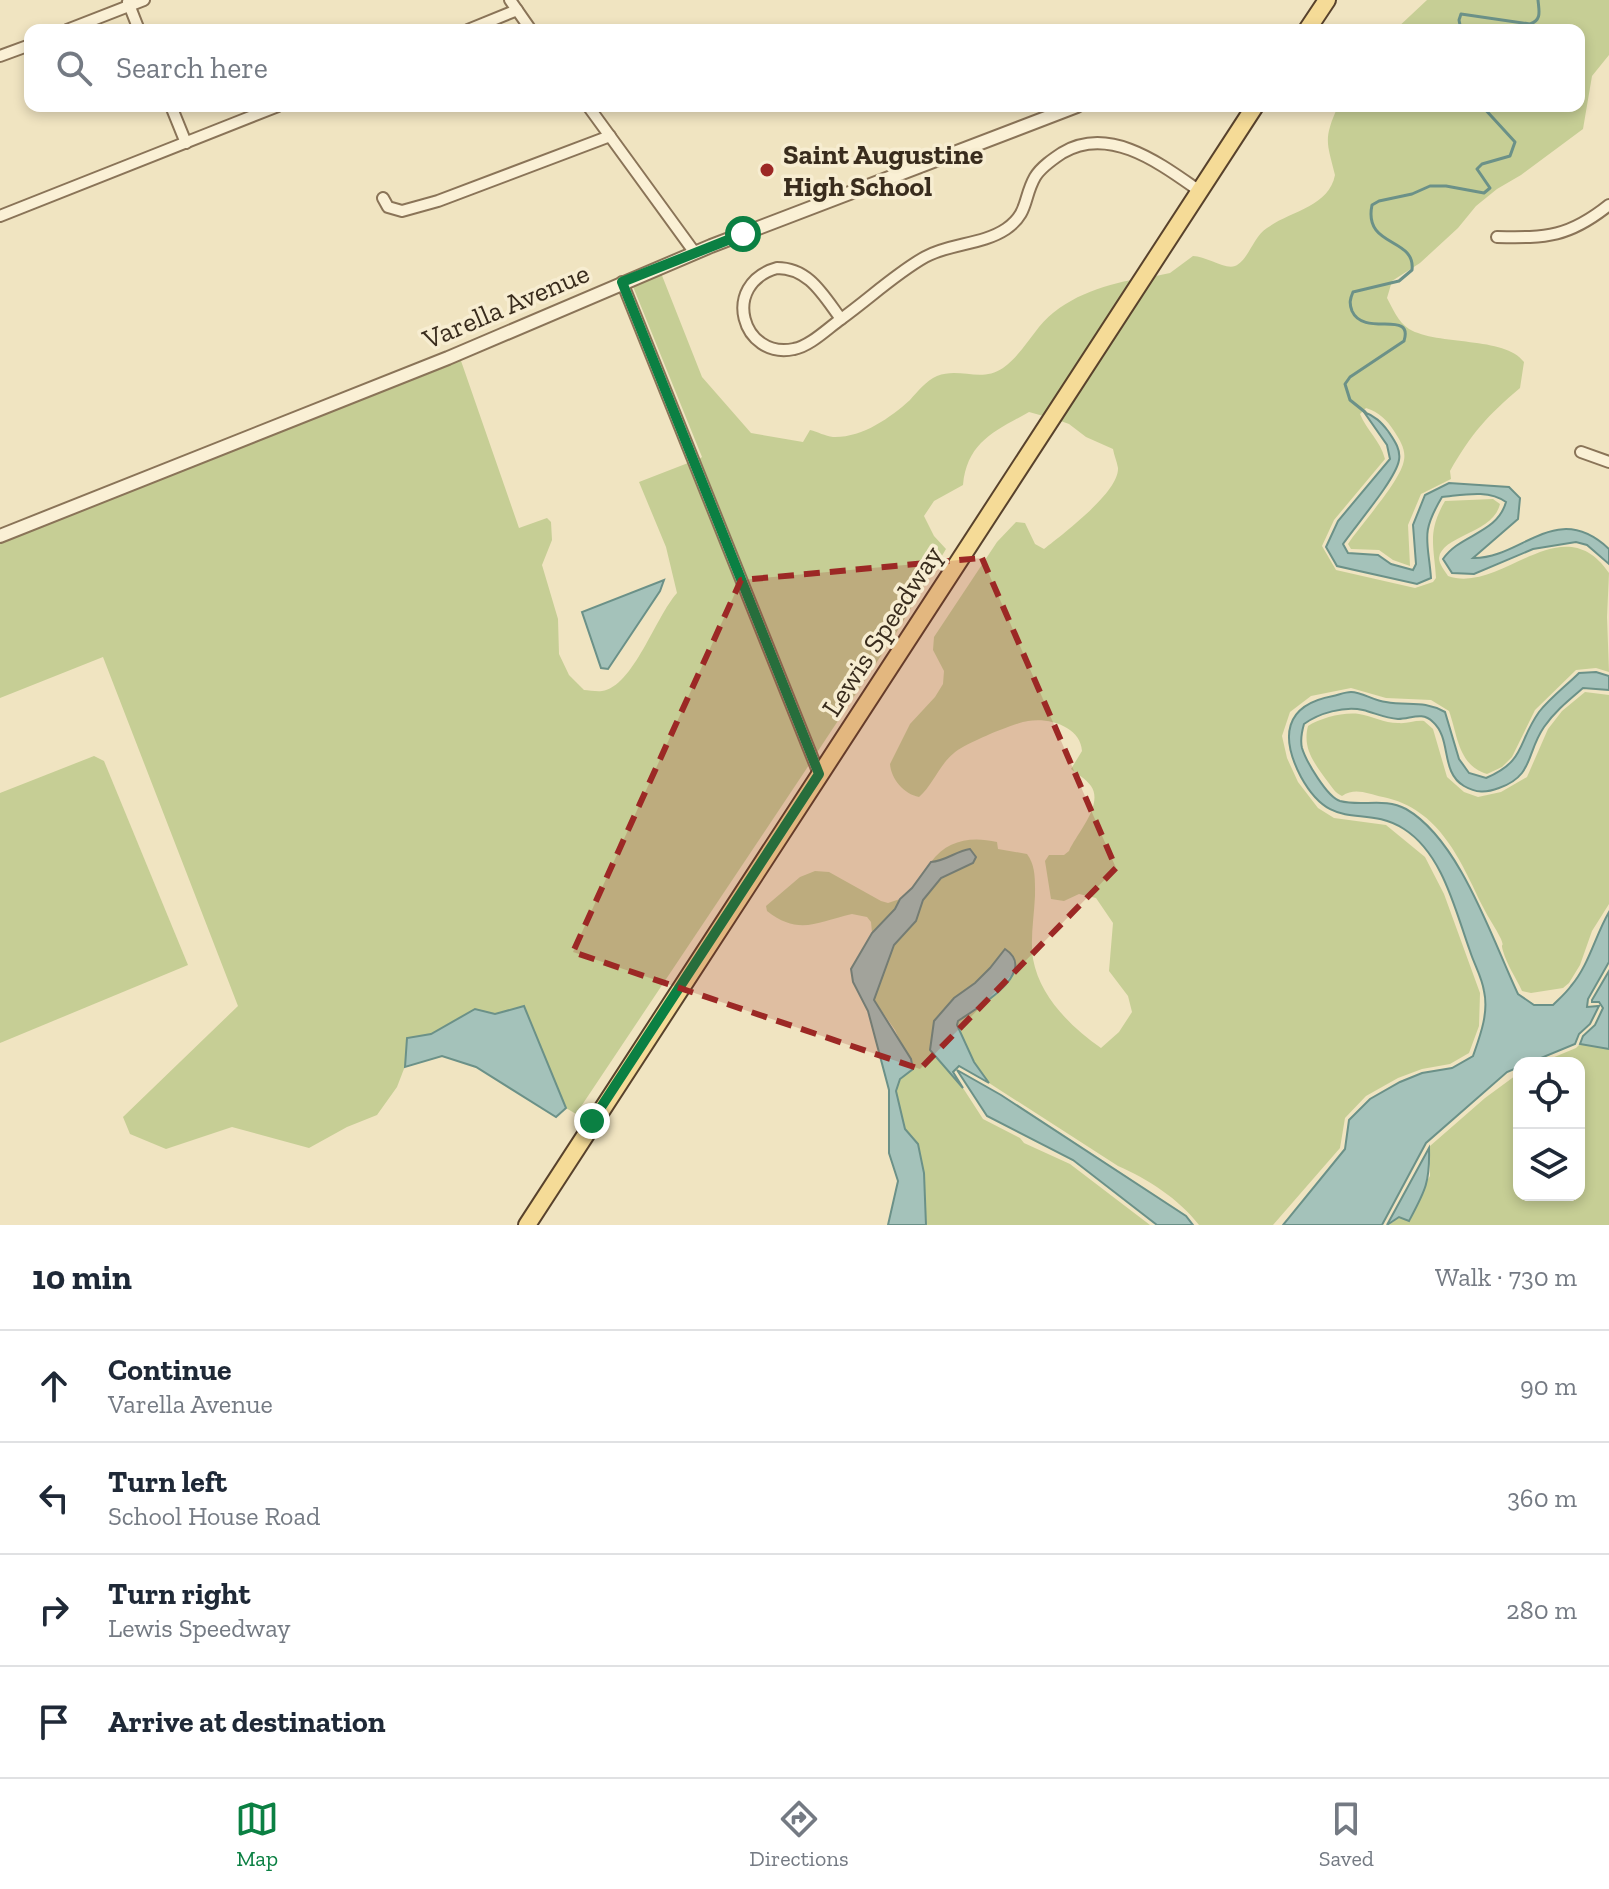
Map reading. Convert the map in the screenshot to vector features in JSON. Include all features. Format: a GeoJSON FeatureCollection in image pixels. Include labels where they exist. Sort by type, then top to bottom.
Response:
{"type":"FeatureCollection","features":[{"type":"Feature","properties":{"kind":"main road"},"geometry":{"type":"LineString","coordinates":[[1311,24],[1327,0]]}},
{"type":"Feature","properties":{"kind":"main road","name":"Lewis Speedway"},"geometry":{"type":"LineString","coordinates":[[527,1225],[1251,112]]}},
{"type":"Feature","properties":{"kind":"street"},"geometry":{"type":"LineString","coordinates":[[81,24],[128,3],[144,0]]}},
{"type":"Feature","properties":{"kind":"street"},"geometry":{"type":"LineString","coordinates":[[510,0],[527,24]]}},
{"type":"Feature","properties":{"kind":"street"},"geometry":{"type":"LineString","coordinates":[[128,3],[137,24]]}},
{"type":"Feature","properties":{"kind":"street"},"geometry":{"type":"LineString","coordinates":[[483,24],[517,10]]}},
{"type":"Feature","properties":{"kind":"street"},"geometry":{"type":"LineString","coordinates":[[0,56],[24,47]]}},
{"type":"Feature","properties":{"kind":"street"},"geometry":{"type":"LineString","coordinates":[[173,112],[186,143]]}},
{"type":"Feature","properties":{"kind":"street"},"geometry":{"type":"LineString","coordinates":[[0,216],[263,112]]}},
{"type":"Feature","properties":{"kind":"street"},"geometry":{"type":"LineString","coordinates":[[592,112],[695,253]]}},
{"type":"Feature","properties":{"kind":"street","name":"Varella Avenue"},"geometry":{"type":"LineString","coordinates":[[0,536],[448,358],[622,282],[1061,112]]}},
{"type":"Feature","properties":{"kind":"street"},"geometry":{"type":"LineString","coordinates":[[383,198],[388,207],[402,211],[482,186],[610,136]]}},
{"type":"Feature","properties":{"kind":"street"},"geometry":{"type":"LineString","coordinates":[[841,319],[813,282],[805,275],[786,268],[758,276],[751,283],[743,301],[744,320],[755,338],[764,345],[782,350],[803,346],[841,319],[924,258],[948,247],[1001,232],[1018,221],[1035,177],[1052,159],[1070,148],[1096,141],[1126,148],[1164,167],[1201,192]]}},
{"type":"Feature","properties":{"kind":"street"},"geometry":{"type":"LineString","coordinates":[[1497,237],[1554,236],[1580,226],[1609,205]]}},
{"type":"Feature","properties":{"kind":"street"},"geometry":{"type":"LineString","coordinates":[[622,282],[819,774]]}},
{"type":"Feature","properties":{"kind":"street"},"geometry":{"type":"LineString","coordinates":[[1581,452],[1609,462]]}},
{"type":"Feature","properties":{"kind":"highlighted area"},"geometry":{"type":"Polygon","coordinates":[[[982,558],[1116,868],[920,1069],[573,952],[741,580],[982,558]]]}},
{"type":"Feature","properties":{"kind":"green space"},"geometry":{"type":"Polygon","coordinates":[[[1427,0],[1609,0],[1609,55],[1592,76],[1583,129],[1476,206],[1458,228],[1420,263],[1392,281],[1387,298],[1409,329],[1437,338],[1502,348],[1515,354],[1524,362],[1520,388],[1489,416],[1465,446],[1450,471],[1451,479],[1421,494],[1408,525],[1410,566],[1393,560],[1379,550],[1351,549],[1348,544],[1388,491],[1404,460],[1402,445],[1391,427],[1379,414],[1366,408],[1360,414],[1385,459],[1334,520],[1322,546],[1336,570],[1415,588],[1436,578],[1434,530],[1445,501],[1493,499],[1500,504],[1488,522],[1442,550],[1439,560],[1448,576],[1468,578],[1489,574],[1551,549],[1571,547],[1591,554],[1609,573],[1609,672],[1596,668],[1576,670],[1535,710],[1512,757],[1502,767],[1487,774],[1477,770],[1465,757],[1449,711],[1431,700],[1386,698],[1351,688],[1311,696],[1290,712],[1282,736],[1287,758],[1298,782],[1318,808],[1334,818],[1386,825],[1425,857],[1444,894],[1480,993],[1479,1026],[1469,1053],[1450,1064],[1422,1069],[1398,1078],[1366,1096],[1345,1118],[1340,1148],[1273,1225],[1199,1225],[1162,1191],[989,1083],[974,1062],[956,1025],[1000,991],[1015,972],[996,962],[954,998],[930,1050],[963,1088],[983,1119],[1024,1143],[1070,1164],[1150,1225],[926,1225],[924,1173],[918,1144],[905,1129],[896,1090],[900,1079],[913,1069],[895,1030],[874,1000],[894,945],[916,921],[923,900],[941,878],[973,863],[956,853],[943,861],[931,862],[937,855],[952,844],[969,840],[997,842],[998,849],[1027,854],[1035,879],[1033,959],[1042,986],[1068,1021],[1101,1048],[1119,1032],[1132,1012],[1128,996],[1109,971],[1113,923],[1096,898],[1079,894],[1064,901],[1051,899],[1045,861],[1049,855],[1064,855],[1069,851],[1094,802],[1091,786],[1071,769],[1082,751],[1070,730],[1054,722],[1028,721],[968,744],[944,763],[919,797],[903,789],[893,775],[890,764],[910,724],[943,684],[944,671],[933,650],[934,637],[997,542],[1016,522],[1025,523],[1035,544],[1044,549],[1110,489],[1118,468],[1113,449],[1058,420],[1151,277],[1170,273],[1193,256],[1235,266],[1267,228],[1325,194],[1335,175],[1328,141],[1336,112],[1585,112],[1585,24],[1401,24],[1427,0]]]}},
{"type":"Feature","properties":{"kind":"green space"},"geometry":{"type":"Polygon","coordinates":[[[661,273],[702,377],[751,433],[803,442],[810,430],[830,436],[844,436],[875,426],[937,376],[995,372],[1014,359],[1039,327],[1060,308],[1097,289],[1137,279],[1047,417],[1029,412],[994,432],[970,458],[963,485],[934,501],[924,516],[934,536],[946,549],[896,633],[816,754],[632,284],[661,273]]]}},
{"type":"Feature","properties":{"kind":"green space"},"geometry":{"type":"Polygon","coordinates":[[[460,358],[519,528],[547,518],[551,522],[552,540],[542,565],[558,619],[559,654],[569,675],[584,690],[600,691],[613,687],[634,664],[677,593],[666,547],[639,482],[688,463],[809,765],[576,1114],[566,1108],[524,1006],[495,1014],[475,1009],[431,1034],[408,1039],[407,1061],[397,1087],[377,1115],[309,1148],[232,1127],[166,1149],[130,1134],[123,1117],[238,1006],[103,657],[0,698],[0,542],[460,358]]]}},
{"type":"Feature","properties":{"kind":"green space"},"geometry":{"type":"Polygon","coordinates":[[[1585,692],[1609,695],[1609,904],[1592,931],[1580,965],[1569,983],[1563,988],[1531,993],[1522,991],[1507,961],[1499,935],[1446,839],[1434,825],[1403,803],[1362,792],[1342,796],[1337,793],[1311,756],[1307,742],[1308,726],[1332,716],[1353,714],[1393,723],[1424,721],[1433,729],[1447,777],[1464,792],[1478,797],[1501,792],[1527,777],[1548,729],[1562,711],[1585,692]]]}},
{"type":"Feature","properties":{"kind":"green space"},"geometry":{"type":"Polygon","coordinates":[[[94,756],[104,761],[188,965],[0,1043],[0,793],[94,756]]]}},
{"type":"Feature","properties":{"kind":"green space"},"geometry":{"type":"Polygon","coordinates":[[[815,871],[829,872],[881,901],[888,903],[900,899],[895,909],[872,933],[867,917],[852,914],[799,925],[778,919],[767,911],[766,906],[800,877],[815,871]]]}},
{"type":"Feature","properties":{"kind":"green space"},"geometry":{"type":"Polygon","coordinates":[[[1580,1044],[1609,1049],[1609,1225],[1389,1225],[1399,1217],[1404,1219],[1430,1176],[1430,1146],[1513,1077],[1513,1201],[1585,1201],[1585,1057],[1554,1057],[1580,1044]]]}},
{"type":"Feature","properties":{"kind":"water"},"geometry":{"type":"Polygon","coordinates":[[[1364,412],[1378,420],[1388,431],[1398,448],[1399,460],[1383,490],[1343,544],[1348,553],[1378,555],[1391,564],[1413,570],[1416,564],[1413,525],[1425,495],[1449,483],[1509,487],[1520,498],[1518,519],[1473,558],[1491,556],[1556,530],[1572,529],[1590,535],[1609,549],[1609,564],[1587,545],[1576,542],[1533,549],[1474,574],[1452,573],[1443,559],[1459,544],[1495,521],[1506,502],[1491,495],[1475,494],[1442,497],[1435,510],[1427,537],[1431,578],[1417,584],[1337,566],[1326,547],[1338,521],[1390,459],[1387,445],[1364,412]]]}},
{"type":"Feature","properties":{"kind":"water"},"geometry":{"type":"Polygon","coordinates":[[[664,580],[660,591],[608,669],[601,668],[582,612],[664,580]]]}},
{"type":"Feature","properties":{"kind":"water"},"geometry":{"type":"Polygon","coordinates":[[[1596,672],[1609,676],[1609,690],[1583,688],[1544,727],[1528,763],[1518,777],[1490,791],[1473,790],[1457,780],[1439,729],[1425,717],[1398,719],[1348,709],[1324,714],[1304,724],[1301,742],[1304,754],[1329,793],[1348,803],[1398,805],[1425,824],[1443,843],[1472,892],[1518,994],[1534,1005],[1553,1005],[1583,969],[1609,912],[1609,962],[1588,999],[1587,1007],[1599,1006],[1575,1044],[1544,1057],[1513,1057],[1513,1070],[1426,1143],[1382,1225],[1283,1225],[1345,1149],[1349,1120],[1370,1099],[1400,1082],[1422,1073],[1452,1068],[1473,1056],[1485,1008],[1482,981],[1446,884],[1429,853],[1404,829],[1375,818],[1337,812],[1313,795],[1301,777],[1290,749],[1289,736],[1296,715],[1317,700],[1351,692],[1382,701],[1437,708],[1445,712],[1459,759],[1469,773],[1486,778],[1499,772],[1515,758],[1539,712],[1579,673],[1596,672]]]}},
{"type":"Feature","properties":{"kind":"water"},"geometry":{"type":"Polygon","coordinates":[[[970,849],[976,857],[973,863],[941,878],[923,900],[916,921],[894,945],[874,1000],[911,1059],[913,1069],[900,1079],[896,1091],[905,1129],[918,1144],[924,1173],[926,1225],[888,1225],[898,1181],[889,1153],[889,1090],[868,1011],[853,982],[851,969],[872,933],[931,862],[970,849]]]}},
{"type":"Feature","properties":{"kind":"water"},"geometry":{"type":"Polygon","coordinates":[[[1005,949],[1014,958],[1015,968],[1011,978],[990,999],[958,1021],[974,1062],[989,1083],[959,1066],[953,1072],[963,1088],[930,1050],[934,1021],[954,998],[990,968],[1005,949]]]}},
{"type":"Feature","properties":{"kind":"water"},"geometry":{"type":"Polygon","coordinates":[[[1609,971],[1609,1049],[1580,1044],[1583,1036],[1595,1025],[1603,1008],[1599,1002],[1592,1000],[1609,971]]]}},
{"type":"Feature","properties":{"kind":"water"},"geometry":{"type":"Polygon","coordinates":[[[524,1006],[566,1108],[556,1117],[476,1067],[442,1056],[405,1067],[407,1038],[431,1034],[475,1009],[495,1014],[524,1006]]]}},
{"type":"Feature","properties":{"kind":"water"},"geometry":{"type":"Polygon","coordinates":[[[957,1070],[1001,1095],[1186,1216],[1193,1225],[1157,1225],[1073,1160],[987,1116],[957,1070]]]}},
{"type":"Feature","properties":{"kind":"water"},"geometry":{"type":"Polygon","coordinates":[[[1429,1148],[1425,1186],[1409,1221],[1399,1217],[1387,1225],[1429,1148]]]}},
{"type":"Feature","properties":{"kind":"waterway"},"geometry":{"type":"LineString","coordinates":[[1530,24],[1538,18],[1538,0]]}},
{"type":"Feature","properties":{"kind":"waterway"},"geometry":{"type":"LineString","coordinates":[[1460,24],[1461,14],[1530,24]]}},
{"type":"Feature","properties":{"kind":"waterway"},"geometry":{"type":"LineString","coordinates":[[1365,412],[1350,400],[1345,384],[1350,377],[1404,341],[1405,332],[1395,325],[1367,323],[1358,319],[1351,308],[1351,297],[1353,292],[1399,281],[1412,270],[1411,259],[1406,252],[1375,229],[1371,219],[1372,205],[1430,186],[1484,193],[1490,188],[1477,169],[1482,164],[1510,156],[1515,142],[1488,112]]}},
{"type":"Feature","properties":{"kind":"place","name":"Saint Augustine High School"},"geometry":{"type":"Point","coordinates":[767,170]}},
{"type":"Feature","properties":{"kind":"route"},"geometry":{"type":"LineString","coordinates":[[592,1121],[819,774],[622,282],[743,234]]}}]}
